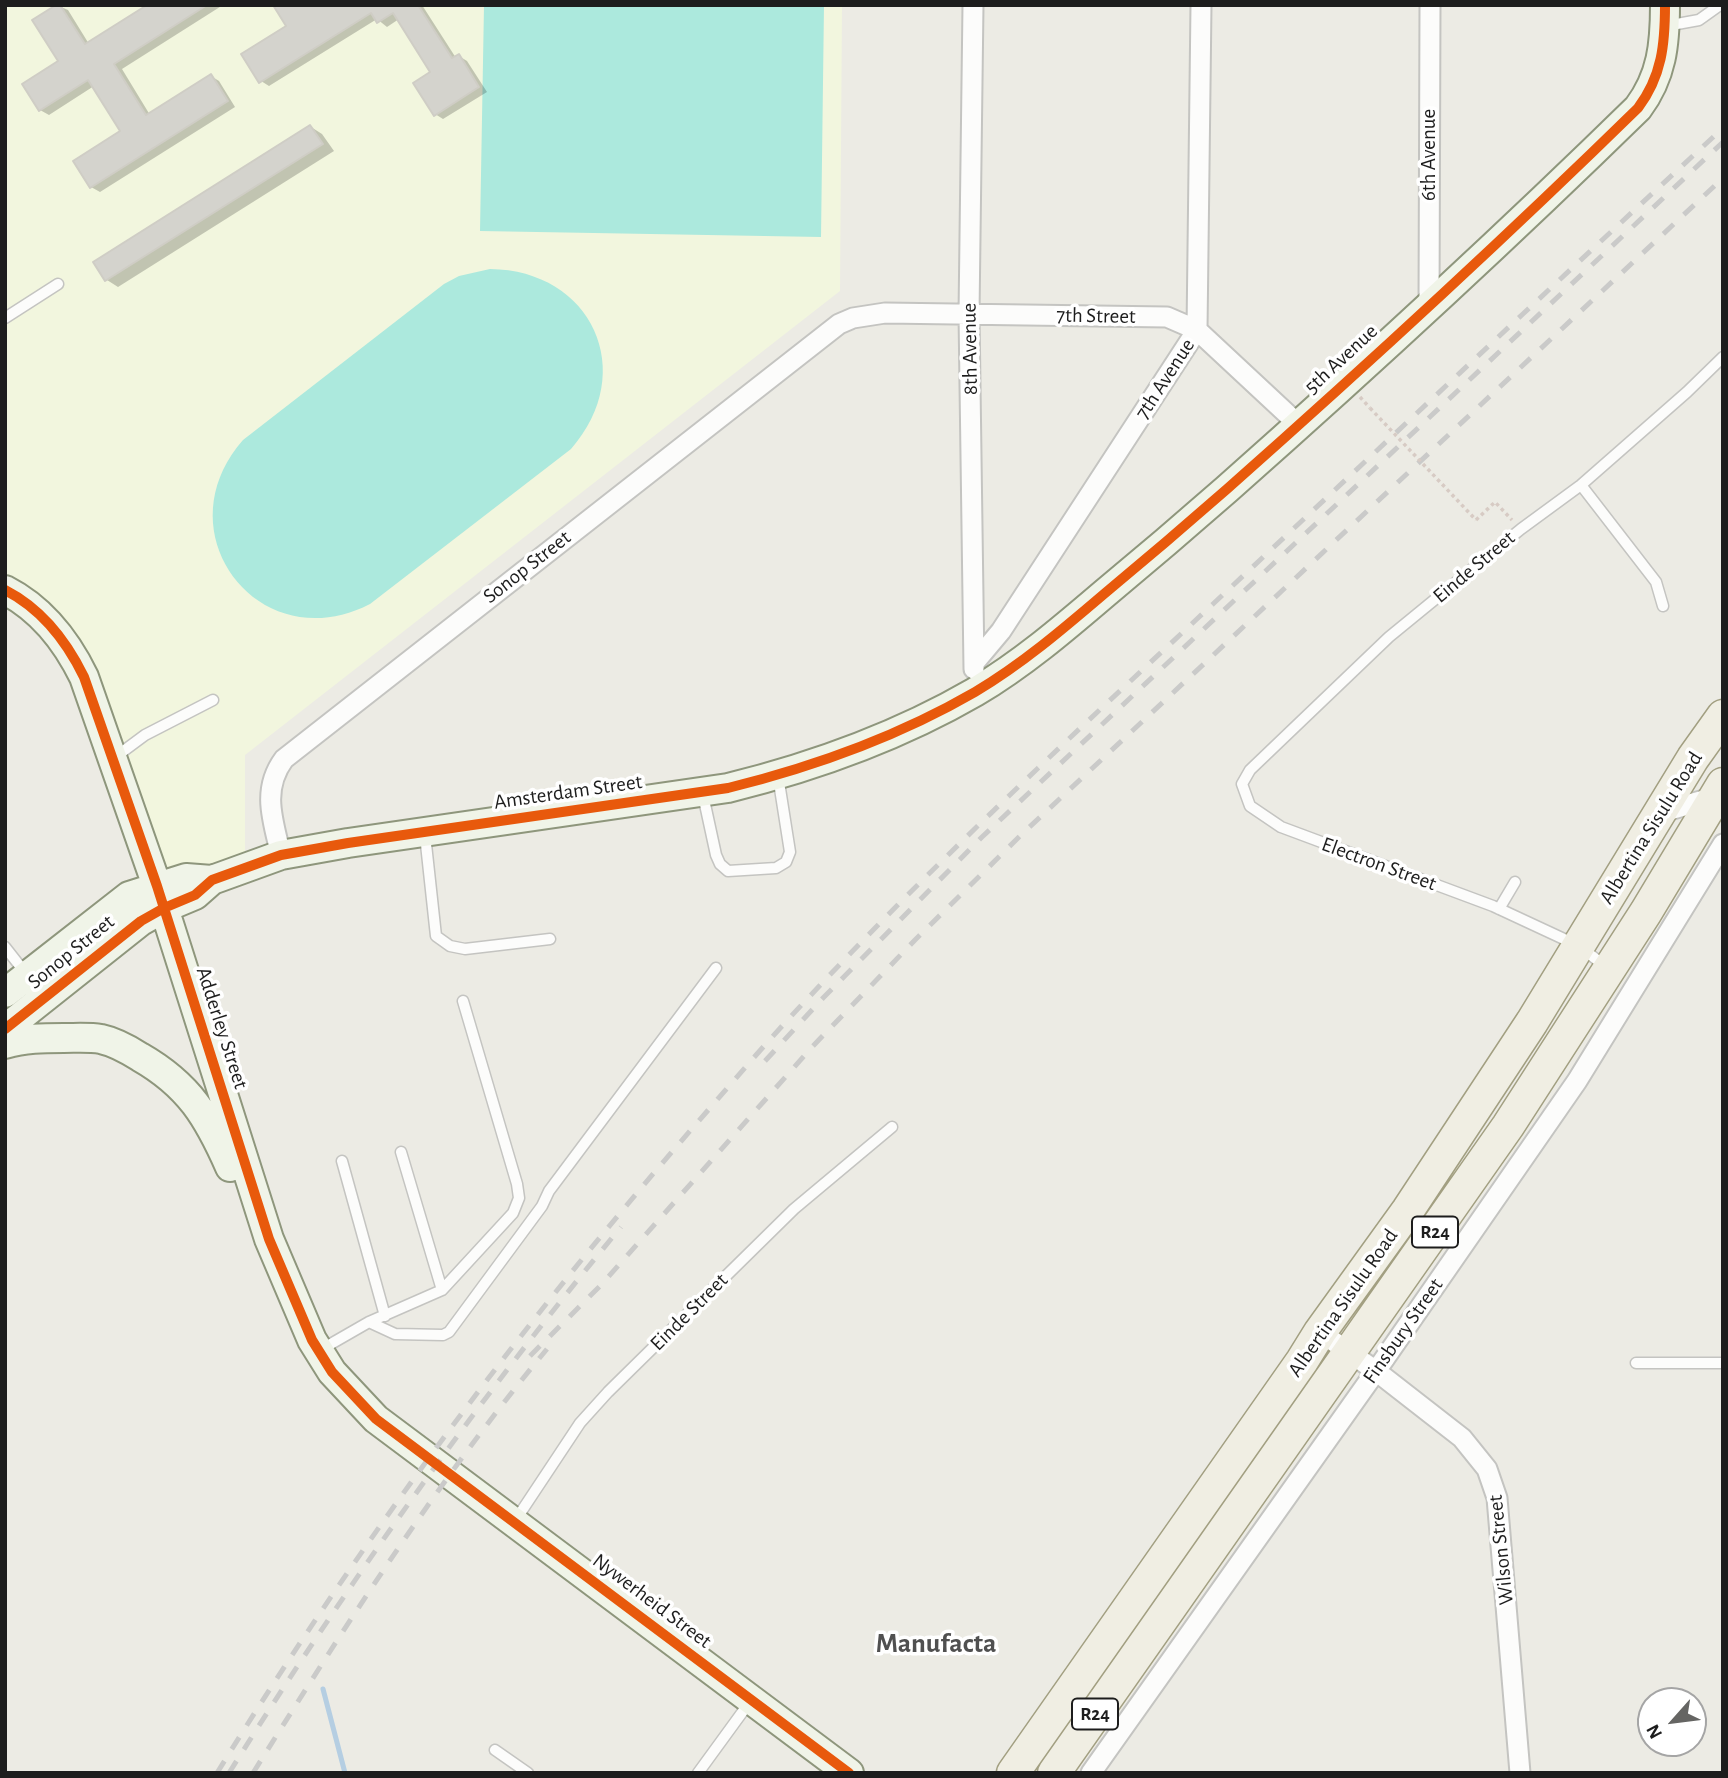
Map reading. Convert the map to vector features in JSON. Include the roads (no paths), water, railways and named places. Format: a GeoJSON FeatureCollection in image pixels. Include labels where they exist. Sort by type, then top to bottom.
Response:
{"type":"FeatureCollection","features":[{"type":"Feature","properties":{"kind":"main road","name":"Albertina Sisulu Road"},"geometry":{"type":"LineString","coordinates":[[1013,1773],[1408,1210],[1532,1022],[1658,814],[1723,716]]}},
{"type":"Feature","properties":{"kind":"main road","name":"Albertina Sisulu Road"},"geometry":{"type":"LineString","coordinates":[[1054,1773],[1450,1211],[1609,969],[1720,791]]}},
{"type":"Feature","properties":{"kind":"street","name":"8th Avenue"},"geometry":{"type":"LineString","coordinates":[[973,5],[970,314],[975,662],[973,692]]}},
{"type":"Feature","properties":{"kind":"street","name":"7th Avenue"},"geometry":{"type":"LineString","coordinates":[[975,662],[1001,631],[1197,330],[1201,5]]}},
{"type":"Feature","properties":{"kind":"street","name":"6th Avenue"},"geometry":{"type":"LineString","coordinates":[[1429,305],[1430,5]]}},
{"type":"Feature","properties":{"kind":"street","name":"5th Avenue"},"geometry":{"type":"LineString","coordinates":[[973,692],[1034,652],[1171,538],[1299,425],[1638,108],[1659,72],[1666,42],[1665,16]]}},
{"type":"Feature","properties":{"kind":"street","name":"7th Street"},"geometry":{"type":"LineString","coordinates":[[853,318],[886,313],[1167,317],[1197,330],[1299,425]]}},
{"type":"Feature","properties":{"kind":"street","name":"Sonop Street"},"geometry":{"type":"LineString","coordinates":[[281,855],[271,813],[269,790],[277,768],[293,750],[831,328],[853,318]]}},
{"type":"Feature","properties":{"kind":"street","name":"Adderley Street"},"geometry":{"type":"LineString","coordinates":[[5,590],[21,598],[42,615],[73,655],[84,677],[160,897],[269,1239],[315,1346],[342,1385],[376,1419],[432,1460]]}},
{"type":"Feature","properties":{"kind":"street","name":"Amsterdam Street"},"geometry":{"type":"LineString","coordinates":[[160,897],[195,895],[212,880],[281,855],[702,792],[778,775],[850,750],[945,708],[973,692]]}},
{"type":"Feature","properties":{"kind":"street"},"geometry":{"type":"LineString","coordinates":[[1658,814],[1720,791]]}},
{"type":"Feature","properties":{"kind":"street","name":"Finsbury Street"},"geometry":{"type":"LineString","coordinates":[[1091,1773],[1376,1371],[1577,1081],[1723,844]]}},
{"type":"Feature","properties":{"kind":"street","name":"Sonop Street"},"geometry":{"type":"LineString","coordinates":[[5,993],[129,896],[160,897]]}},
{"type":"Feature","properties":{"kind":"street","name":"Sonop Street"},"geometry":{"type":"LineString","coordinates":[[5,1029],[141,921],[160,897]]}},
{"type":"Feature","properties":{"kind":"street"},"geometry":{"type":"LineString","coordinates":[[5,1045],[49,1038],[103,1040],[124,1048],[176,1080],[193,1099],[216,1134],[271,1267],[315,1346]]}},
{"type":"Feature","properties":{"kind":"street","name":"Wilson Street"},"geometry":{"type":"LineString","coordinates":[[1320,1332],[1376,1371],[1462,1438],[1487,1469],[1494,1486],[1520,1773]]}},
{"type":"Feature","properties":{"kind":"street","name":"Nywerheid Street"},"geometry":{"type":"LineString","coordinates":[[432,1460],[849,1773]]}},
{"type":"Feature","properties":{"kind":"lane"},"geometry":{"type":"LineString","coordinates":[[1665,16],[1699,20],[1707,10],[1720,5]]}},
{"type":"Feature","properties":{"kind":"lane"},"geometry":{"type":"LineString","coordinates":[[5,318],[58,284]]}},
{"type":"Feature","properties":{"kind":"lane","name":"Einde Street"},"geometry":{"type":"LineString","coordinates":[[1243,791],[1242,784],[1250,770],[1389,637],[1521,529],[1581,485],[1687,392],[1723,356]]}},
{"type":"Feature","properties":{"kind":"lane"},"geometry":{"type":"LineString","coordinates":[[1581,485],[1656,582],[1663,606]]}},
{"type":"Feature","properties":{"kind":"lane"},"geometry":{"type":"LineString","coordinates":[[113,758],[145,735],[213,700]]}},
{"type":"Feature","properties":{"kind":"lane"},"geometry":{"type":"LineString","coordinates":[[702,792],[720,864],[728,871],[776,868],[786,862],[790,852],[778,775]]}},
{"type":"Feature","properties":{"kind":"lane","name":"Electron Street"},"geometry":{"type":"LineString","coordinates":[[1243,791],[1250,806],[1281,827],[1499,909],[1578,946],[1609,969]]}},
{"type":"Feature","properties":{"kind":"lane"},"geometry":{"type":"LineString","coordinates":[[425,832],[436,936],[450,946],[465,949],[550,939]]}},
{"type":"Feature","properties":{"kind":"lane"},"geometry":{"type":"LineString","coordinates":[[1499,909],[1515,882]]}},
{"type":"Feature","properties":{"kind":"lane"},"geometry":{"type":"LineString","coordinates":[[5,947],[27,975]]}},
{"type":"Feature","properties":{"kind":"lane"},"geometry":{"type":"LineString","coordinates":[[369,1322],[395,1334],[443,1335],[449,1332],[542,1206],[549,1191],[716,968]]}},
{"type":"Feature","properties":{"kind":"lane"},"geometry":{"type":"LineString","coordinates":[[315,1346],[442,1290],[513,1213],[519,1198],[517,1184],[463,1002]]}},
{"type":"Feature","properties":{"kind":"lane","name":"Einde Street"},"geometry":{"type":"LineString","coordinates":[[514,1522],[580,1423],[608,1392],[794,1209],[892,1127]]}},
{"type":"Feature","properties":{"kind":"lane"},"geometry":{"type":"LineString","coordinates":[[401,1152],[442,1290]]}},
{"type":"Feature","properties":{"kind":"lane"},"geometry":{"type":"LineString","coordinates":[[342,1161],[385,1316]]}},
{"type":"Feature","properties":{"kind":"lane"},"geometry":{"type":"LineString","coordinates":[[1636,1363],[1723,1363]]}},
{"type":"Feature","properties":{"kind":"lane"},"geometry":{"type":"LineString","coordinates":[[698,1773],[752,1700]]}},
{"type":"Feature","properties":{"kind":"lane"},"geometry":{"type":"LineString","coordinates":[[495,1750],[528,1773]]}},
{"type":"Feature","properties":{"kind":"waterway"},"geometry":{"type":"LineString","coordinates":[[323,1689],[345,1773]]}},
{"type":"Feature","properties":{"kind":"railway"},"geometry":{"type":"LineString","coordinates":[[217,1773],[325,1605],[440,1442],[625,1207],[780,1029],[858,945],[1008,797],[1723,128]]}},
{"type":"Feature","properties":{"kind":"railway"},"geometry":{"type":"LineString","coordinates":[[765,1061],[823,998],[982,837],[1723,142]]}},
{"type":"Feature","properties":{"kind":"railway"},"geometry":{"type":"LineString","coordinates":[[530,1356],[601,1285],[812,1047],[1021,835],[1723,178]]}},
{"type":"Feature","properties":{"kind":"railway"},"geometry":{"type":"LineString","coordinates":[[229,1773],[320,1632],[416,1493],[516,1358],[621,1227]]}},
{"type":"Feature","properties":{"kind":"railway"},"geometry":{"type":"LineString","coordinates":[[253,1773],[393,1556],[467,1451],[547,1349]]}},
{"type":"Feature","properties":{"kind":"district","name":"Manufacta"},"geometry":{"type":"Point","coordinates":[936,1644]}}]}
